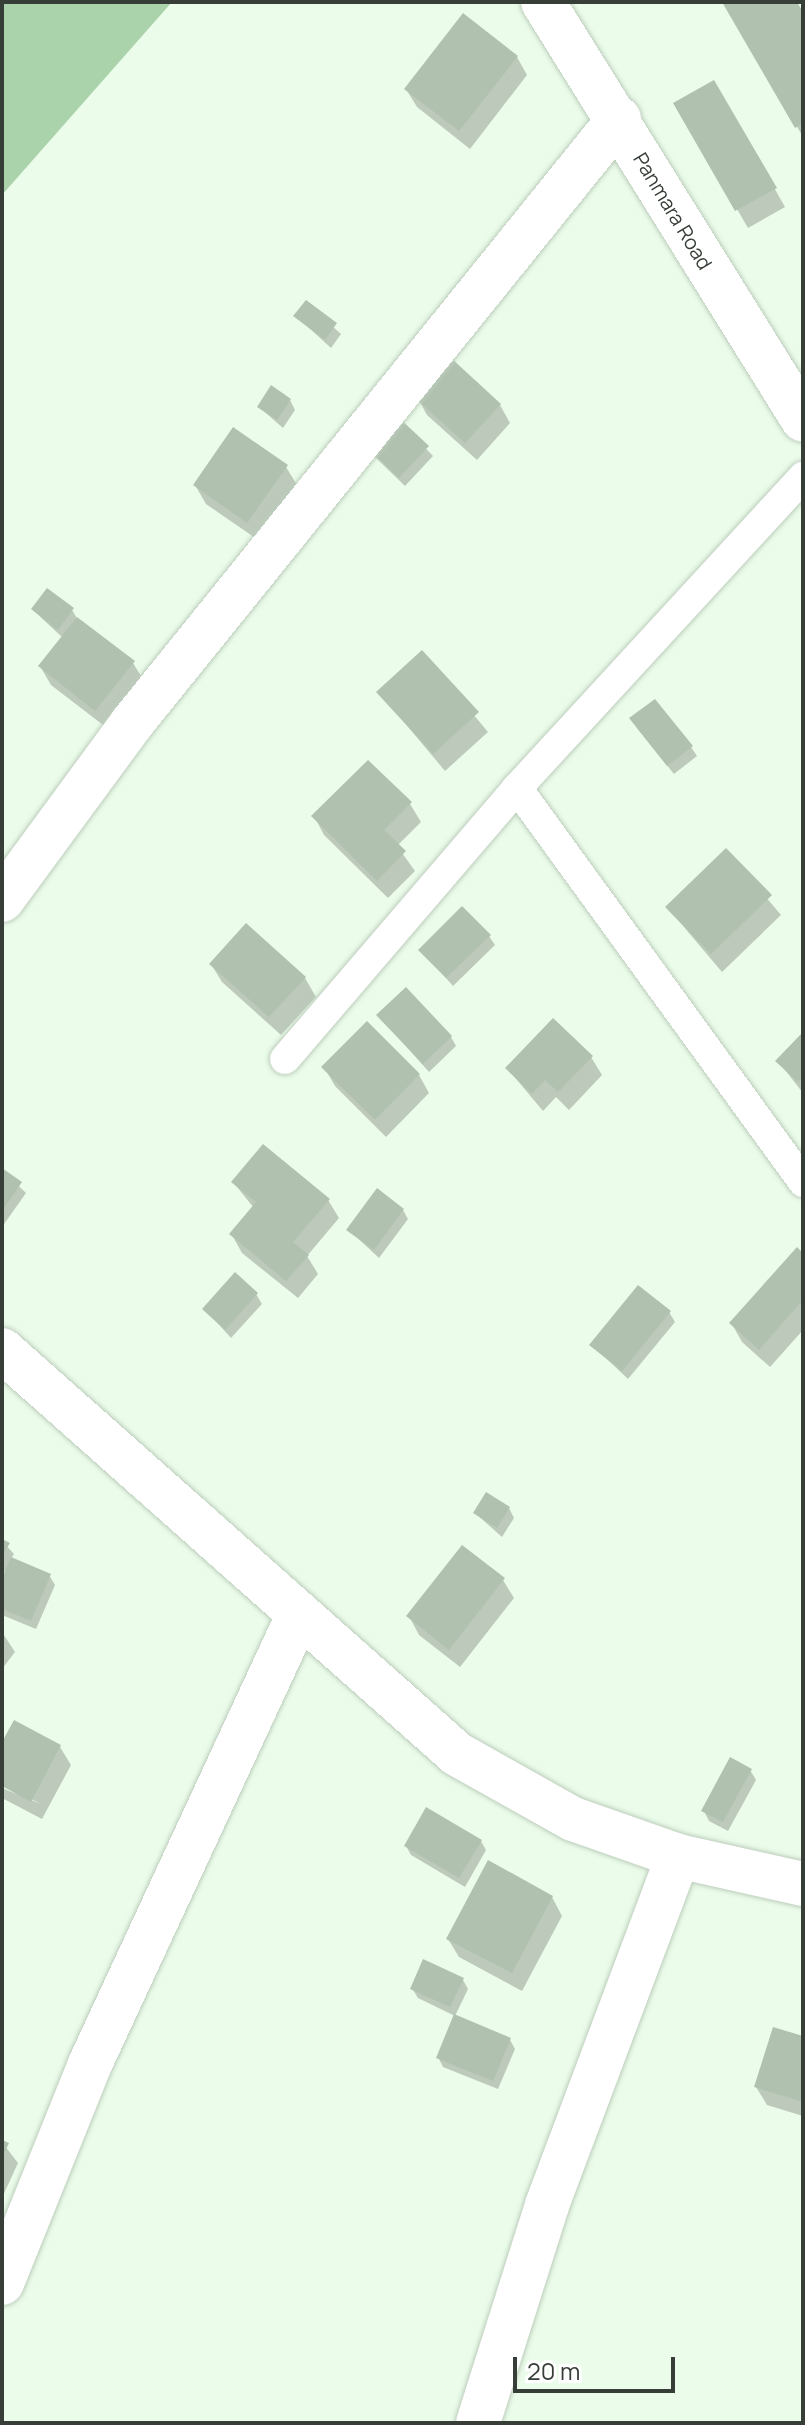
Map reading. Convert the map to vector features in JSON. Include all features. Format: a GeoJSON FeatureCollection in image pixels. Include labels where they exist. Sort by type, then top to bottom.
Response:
{"type":"FeatureCollection","features":[{"type":"Feature","properties":{"kind":"street","name":"Panmara Road"},"geometry":{"type":"LineString","coordinates":[[543,2],[619,119],[748,337],[803,420]]}},
{"type":"Feature","properties":{"kind":"street"},"geometry":{"type":"LineString","coordinates":[[2,900],[132,723],[619,119]]}},
{"type":"Feature","properties":{"kind":"street"},"geometry":{"type":"LineString","coordinates":[[2,1350],[457,1754],[573,1819],[678,1856],[803,1884]]}},
{"type":"Feature","properties":{"kind":"street"},"geometry":{"type":"LineString","coordinates":[[2,2283],[90,2064],[299,1614]]}},
{"type":"Feature","properties":{"kind":"street"},"geometry":{"type":"LineString","coordinates":[[478,2423],[547,2205],[678,1856]]}},
{"type":"Feature","properties":{"kind":"lane"},"geometry":{"type":"LineString","coordinates":[[285,1059],[517,788],[803,477]]}},
{"type":"Feature","properties":{"kind":"lane"},"geometry":{"type":"LineString","coordinates":[[517,788],[803,1182]]}},
{"type":"Feature","properties":{"kind":"green space"},"geometry":{"type":"Polygon","coordinates":[[[2,2],[172,2],[2,195],[2,2]]]}},
{"type":"Feature","properties":{"kind":"building"},"geometry":{"type":"Polygon","coordinates":[[[722,2],[797,2],[803,12],[803,123],[795,128],[722,2]]]}},
{"type":"Feature","properties":{"kind":"building"},"geometry":{"type":"Polygon","coordinates":[[[463,13],[518,56],[459,131],[404,89],[463,13]]]}},
{"type":"Feature","properties":{"kind":"building"},"geometry":{"type":"Polygon","coordinates":[[[714,80],[777,188],[735,211],[673,103],[714,80]]]}},
{"type":"Feature","properties":{"kind":"building"},"geometry":{"type":"Polygon","coordinates":[[[306,300],[337,323],[325,340],[293,316],[306,300]]]}},
{"type":"Feature","properties":{"kind":"building"},"geometry":{"type":"Polygon","coordinates":[[[451,358],[501,404],[465,443],[414,397],[451,358]]]}},
{"type":"Feature","properties":{"kind":"building"},"geometry":{"type":"Polygon","coordinates":[[[271,385],[291,399],[277,420],[257,407],[271,385]]]}},
{"type":"Feature","properties":{"kind":"building"},"geometry":{"type":"Polygon","coordinates":[[[396,415],[429,446],[399,478],[367,447],[396,415]]]}},
{"type":"Feature","properties":{"kind":"building"},"geometry":{"type":"Polygon","coordinates":[[[233,427],[288,465],[247,523],[193,485],[233,427]]]}},
{"type":"Feature","properties":{"kind":"building"},"geometry":{"type":"Polygon","coordinates":[[[47,588],[74,608],[58,630],[31,609],[47,588]]]}},
{"type":"Feature","properties":{"kind":"building"},"geometry":{"type":"Polygon","coordinates":[[[77,617],[135,661],[95,711],[38,666],[77,617]]]}},
{"type":"Feature","properties":{"kind":"building"},"geometry":{"type":"Polygon","coordinates":[[[422,650],[479,712],[433,754],[376,692],[422,650]]]}},
{"type":"Feature","properties":{"kind":"building"},"geometry":{"type":"Polygon","coordinates":[[[655,699],[693,746],[667,766],[629,718],[655,699]]]}},
{"type":"Feature","properties":{"kind":"building"},"geometry":{"type":"Polygon","coordinates":[[[368,760],[412,802],[384,830],[406,851],[377,881],[311,816],[368,760]]]}},
{"type":"Feature","properties":{"kind":"building"},"geometry":{"type":"Polygon","coordinates":[[[726,848],[772,895],[711,954],[665,907],[726,848]]]}},
{"type":"Feature","properties":{"kind":"building"},"geometry":{"type":"Polygon","coordinates":[[[462,906],[491,935],[446,978],[418,950],[462,906]]]}},
{"type":"Feature","properties":{"kind":"building"},"geometry":{"type":"Polygon","coordinates":[[[246,923],[306,977],[269,1017],[209,964],[246,923]]]}},
{"type":"Feature","properties":{"kind":"building"},"geometry":{"type":"Polygon","coordinates":[[[406,987],[452,1036],[423,1064],[376,1015],[406,987]]]}},
{"type":"Feature","properties":{"kind":"building"},"geometry":{"type":"Polygon","coordinates":[[[553,1018],[593,1056],[558,1092],[545,1080],[532,1094],[505,1068],[553,1018]]]}},
{"type":"Feature","properties":{"kind":"building"},"geometry":{"type":"Polygon","coordinates":[[[367,1021],[420,1074],[375,1120],[321,1067],[367,1021]]]}},
{"type":"Feature","properties":{"kind":"building"},"geometry":{"type":"Polygon","coordinates":[[[803,1032],[803,1076],[798,1082],[775,1061],[803,1032]]]}},
{"type":"Feature","properties":{"kind":"building"},"geometry":{"type":"Polygon","coordinates":[[[263,1144],[330,1199],[293,1242],[309,1255],[286,1281],[229,1234],[256,1202],[231,1182],[263,1144]]]}},
{"type":"Feature","properties":{"kind":"building"},"geometry":{"type":"Polygon","coordinates":[[[2,1168],[22,1182],[2,1211],[2,1168]]]}},
{"type":"Feature","properties":{"kind":"building"},"geometry":{"type":"Polygon","coordinates":[[[377,1188],[404,1209],[374,1250],[346,1230],[377,1188]]]}},
{"type":"Feature","properties":{"kind":"building"},"geometry":{"type":"Polygon","coordinates":[[[797,1247],[803,1253],[803,1300],[759,1350],[729,1323],[797,1247]]]}},
{"type":"Feature","properties":{"kind":"building"},"geometry":{"type":"Polygon","coordinates":[[[235,1272],[258,1293],[225,1330],[202,1309],[235,1272]]]}},
{"type":"Feature","properties":{"kind":"building"},"geometry":{"type":"Polygon","coordinates":[[[638,1285],[671,1311],[622,1371],[589,1345],[638,1285]]]}},
{"type":"Feature","properties":{"kind":"building"},"geometry":{"type":"Polygon","coordinates":[[[486,1492],[510,1507],[497,1528],[473,1513],[486,1492]]]}},
{"type":"Feature","properties":{"kind":"building"},"geometry":{"type":"Polygon","coordinates":[[[2,1539],[10,1543],[2,1556],[2,1539]]]}},
{"type":"Feature","properties":{"kind":"building"},"geometry":{"type":"Polygon","coordinates":[[[462,1545],[505,1578],[449,1650],[406,1616],[462,1545]]]}},
{"type":"Feature","properties":{"kind":"building"},"geometry":{"type":"Polygon","coordinates":[[[11,1557],[51,1574],[31,1621],[2,1609],[2,1578],[11,1557]]]}},
{"type":"Feature","properties":{"kind":"building"},"geometry":{"type":"Polygon","coordinates":[[[14,1720],[61,1745],[31,1802],[2,1786],[2,1742],[14,1720]]]}},
{"type":"Feature","properties":{"kind":"building"},"geometry":{"type":"Polygon","coordinates":[[[730,1757],[752,1769],[723,1822],[701,1811],[730,1757]]]}},
{"type":"Feature","properties":{"kind":"building"},"geometry":{"type":"Polygon","coordinates":[[[426,1807],[482,1840],[459,1878],[404,1846],[426,1807]]]}},
{"type":"Feature","properties":{"kind":"building"},"geometry":{"type":"Polygon","coordinates":[[[488,1860],[553,1896],[512,1973],[446,1939],[488,1860]]]}},
{"type":"Feature","properties":{"kind":"building"},"geometry":{"type":"Polygon","coordinates":[[[423,1959],[464,1978],[450,2007],[410,1989],[423,1959]]]}},
{"type":"Feature","properties":{"kind":"building"},"geometry":{"type":"Polygon","coordinates":[[[454,2014],[511,2038],[493,2081],[436,2058],[454,2014]]]}},
{"type":"Feature","properties":{"kind":"building"},"geometry":{"type":"Polygon","coordinates":[[[773,2027],[803,2036],[803,2102],[754,2087],[773,2027]]]}},
{"type":"Feature","properties":{"kind":"building"},"geometry":{"type":"Polygon","coordinates":[[[2,2140],[9,2143],[2,2158],[2,2140]]]}}]}
